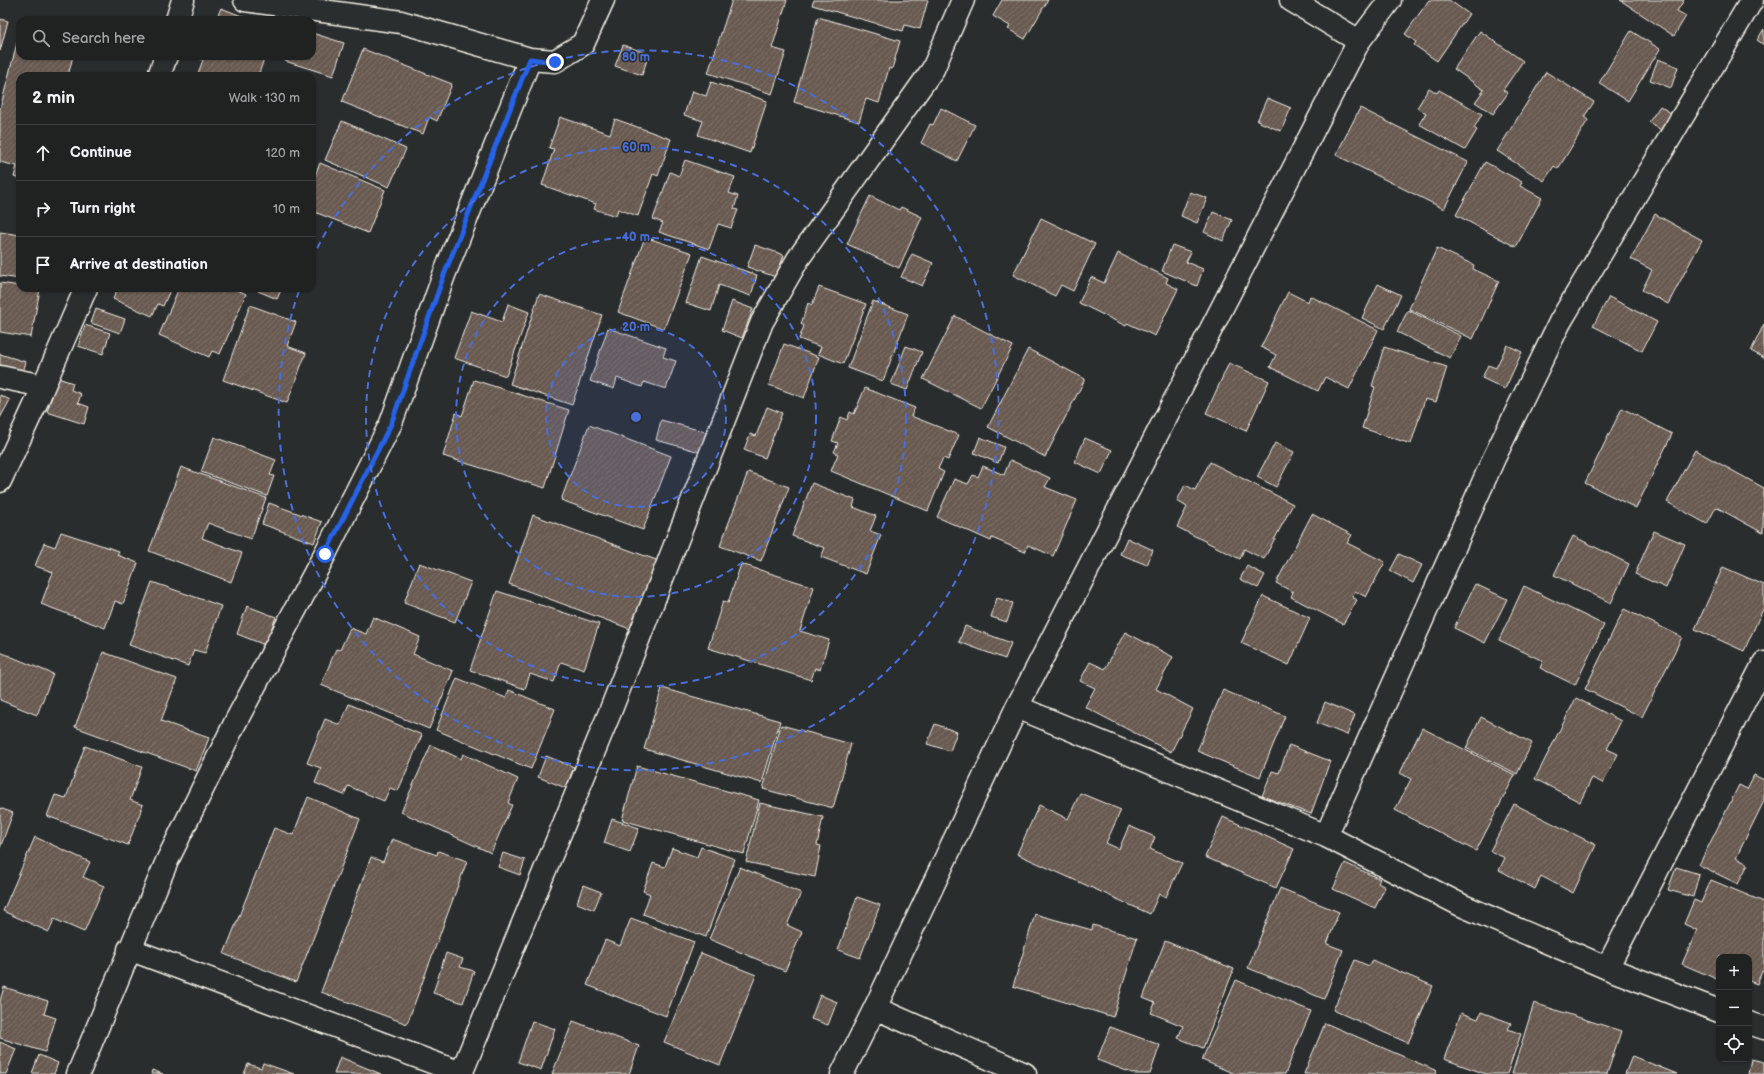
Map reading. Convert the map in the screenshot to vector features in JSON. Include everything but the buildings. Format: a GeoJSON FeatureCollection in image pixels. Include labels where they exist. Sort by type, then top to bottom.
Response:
{"type":"FeatureCollection","features":[{"type":"Feature","properties":{"kind":"street"},"geometry":{"type":"LineString","coordinates":[[178,16],[183,0]]}},
{"type":"Feature","properties":{"kind":"street"},"geometry":{"type":"LineString","coordinates":[[245,0],[401,22],[530,59],[555,62],[583,44],[602,0]]}},
{"type":"Feature","properties":{"kind":"street"},"geometry":{"type":"LineString","coordinates":[[129,949],[461,1073],[610,712],[762,322],[798,259],[933,69],[963,0]]}},
{"type":"Feature","properties":{"kind":"street"},"geometry":{"type":"LineString","coordinates":[[1291,0],[1359,41]]}},
{"type":"Feature","properties":{"kind":"street"},"geometry":{"type":"LineString","coordinates":[[842,1074],[875,1008],[1017,707],[1359,41],[1390,0]]}},
{"type":"Feature","properties":{"kind":"street"},"geometry":{"type":"LineString","coordinates":[[1326,836],[1494,458],[1560,322],[1752,0]]}},
{"type":"Feature","properties":{"kind":"street"},"geometry":{"type":"LineString","coordinates":[[78,1074],[167,861],[232,728],[325,554],[391,424],[444,275],[530,59]]}},
{"type":"Feature","properties":{"kind":"street"},"geometry":{"type":"LineString","coordinates":[[160,72],[165,60]]}},
{"type":"Feature","properties":{"kind":"street"},"geometry":{"type":"LineString","coordinates":[[0,481],[84,292]]}},
{"type":"Feature","properties":{"kind":"street"},"geometry":{"type":"LineString","coordinates":[[0,377],[43,386]]}},
{"type":"Feature","properties":{"kind":"street"},"geometry":{"type":"LineString","coordinates":[[1607,968],[1764,663]]}},
{"type":"Feature","properties":{"kind":"street"},"geometry":{"type":"LineString","coordinates":[[1017,707],[1326,836],[1461,905],[1607,968],[1716,1010]]}},
{"type":"Feature","properties":{"kind":"street"},"geometry":{"type":"LineString","coordinates":[[875,1008],[1025,1074]]}},
{"type":"Feature","properties":{"kind":"street"},"geometry":{"type":"LineString","coordinates":[[1752,1023],[1764,1028]]}},
{"type":"Feature","properties":{"kind":"route"},"geometry":{"type":"LineString","coordinates":[[325,554],[391,424],[444,275],[530,59],[555,62]]}}]}
